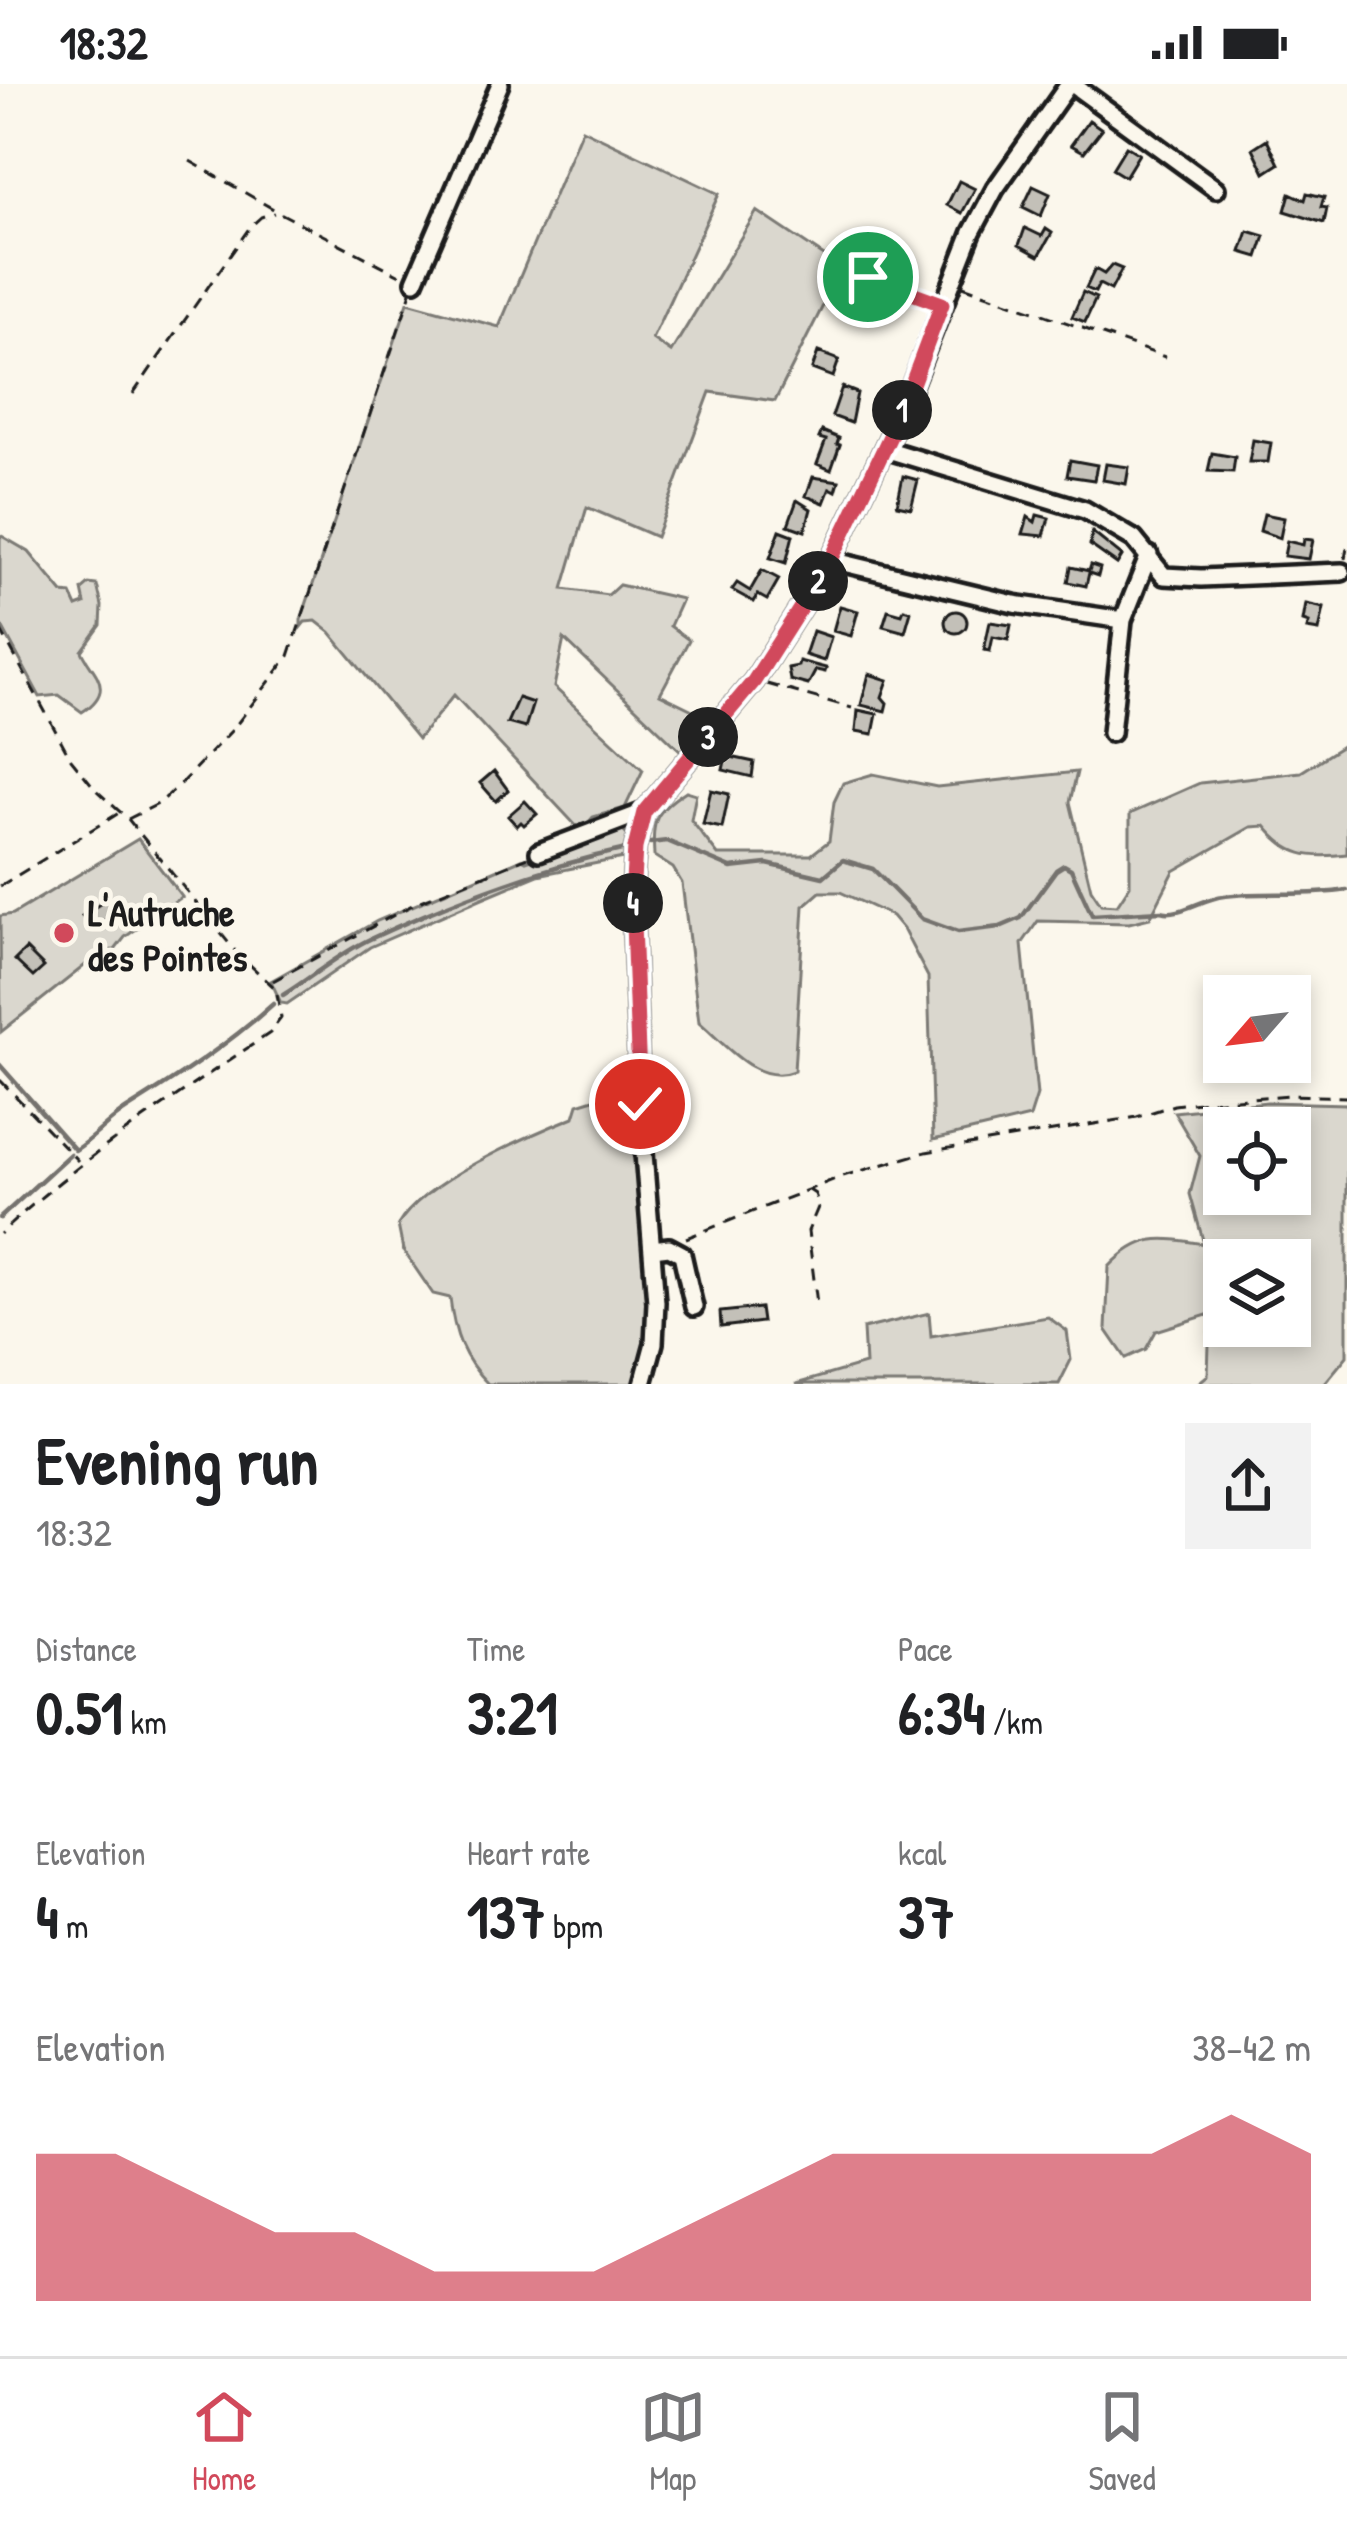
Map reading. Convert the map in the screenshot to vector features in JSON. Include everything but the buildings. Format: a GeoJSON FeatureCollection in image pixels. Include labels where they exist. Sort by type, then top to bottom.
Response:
{"type":"FeatureCollection","features":[{"type":"Feature","properties":{"kind":"street"},"geometry":{"type":"LineString","coordinates":[[415,281],[500,84]]}},
{"type":"Feature","properties":{"kind":"street"},"geometry":{"type":"LineString","coordinates":[[644,1384],[654,1343],[660,1248],[640,1104],[632,898],[635,848],[644,812],[754,681],[831,560],[885,449],[950,281],[995,189],[1070,84],[1216,189]]}},
{"type":"Feature","properties":{"kind":"street"},"geometry":{"type":"LineString","coordinates":[[885,449],[1085,510],[1134,539],[1164,576],[1342,572]]}},
{"type":"Feature","properties":{"kind":"street"},"geometry":{"type":"LineString","coordinates":[[1111,733],[1123,620],[1149,555]]}},
{"type":"Feature","properties":{"kind":"street"},"geometry":{"type":"LineString","coordinates":[[831,560],[1014,604],[1123,620]]}},
{"type":"Feature","properties":{"kind":"street"},"geometry":{"type":"LineString","coordinates":[[539,852],[644,812]]}},
{"type":"Feature","properties":{"kind":"street"},"geometry":{"type":"LineString","coordinates":[[660,1248],[679,1250],[684,1258],[694,1307]]}},
{"type":"Feature","properties":{"kind":"path"},"geometry":{"type":"LineString","coordinates":[[190,161],[415,281]]}},
{"type":"Feature","properties":{"kind":"path"},"geometry":{"type":"LineString","coordinates":[[133,394],[250,226],[266,214],[282,214]]}},
{"type":"Feature","properties":{"kind":"path"},"geometry":{"type":"LineString","coordinates":[[868,277],[942,304]]}},
{"type":"Feature","properties":{"kind":"path"},"geometry":{"type":"LineString","coordinates":[[950,281],[1165,357]]}},
{"type":"Feature","properties":{"kind":"path"},"geometry":{"type":"LineString","coordinates":[[128,818],[160,803],[184,780],[233,728],[289,656],[408,302]]}},
{"type":"Feature","properties":{"kind":"path"},"geometry":{"type":"LineString","coordinates":[[0,628],[61,743],[90,783],[128,818],[236,952],[271,981],[282,1008],[279,1024],[270,1034],[80,1164],[0,1234]]}},
{"type":"Feature","properties":{"kind":"path"},"geometry":{"type":"LineString","coordinates":[[754,681],[852,708]]}},
{"type":"Feature","properties":{"kind":"path"},"geometry":{"type":"LineString","coordinates":[[0,886],[120,812]]}},
{"type":"Feature","properties":{"kind":"path"},"geometry":{"type":"LineString","coordinates":[[271,981],[395,913],[539,852]]}},
{"type":"Feature","properties":{"kind":"path"},"geometry":{"type":"LineString","coordinates":[[0,1080],[80,1164]]}},
{"type":"Feature","properties":{"kind":"path"},"geometry":{"type":"LineString","coordinates":[[660,1248],[872,1166],[926,1152],[1137,1117],[1174,1105],[1263,1096],[1347,1097]]}},
{"type":"Feature","properties":{"kind":"path"},"geometry":{"type":"LineString","coordinates":[[807,1190],[815,1194],[819,1205],[808,1231],[817,1304]]}},
{"type":"Feature","properties":{"kind":"shaded area"},"geometry":{"type":"Polygon","coordinates":[[[582,129],[719,194],[652,339],[671,352],[757,211],[842,268],[775,401],[710,392],[656,537],[587,507],[563,589],[608,595],[619,585],[682,599],[670,626],[689,640],[660,694],[711,719],[685,755],[564,639],[554,687],[643,770],[625,808],[593,817],[581,831],[454,695],[418,739],[330,632],[316,621],[301,627],[301,620],[408,302],[499,327],[582,129]]]}},
{"type":"Feature","properties":{"kind":"shaded area"},"geometry":{"type":"Polygon","coordinates":[[[0,535],[29,552],[63,593],[71,594],[77,607],[85,604],[82,590],[97,585],[101,625],[82,651],[100,687],[99,695],[82,712],[59,695],[40,697],[0,623],[0,535]]]}},
{"type":"Feature","properties":{"kind":"shaded area"},"geometry":{"type":"Polygon","coordinates":[[[1347,743],[1347,854],[1301,853],[1283,844],[1265,826],[1251,827],[1174,871],[1150,918],[1129,923],[1038,921],[1022,944],[1037,1095],[1030,1117],[933,1140],[928,977],[892,916],[840,892],[820,892],[804,906],[794,1071],[767,1073],[755,1068],[699,1022],[682,883],[673,868],[654,856],[657,818],[686,791],[696,794],[691,820],[718,855],[811,855],[829,841],[834,802],[843,783],[873,774],[937,787],[1077,772],[1070,802],[1091,889],[1101,904],[1117,905],[1130,885],[1130,814],[1200,783],[1301,772],[1347,743]]]}},
{"type":"Feature","properties":{"kind":"shaded area"},"geometry":{"type":"Polygon","coordinates":[[[620,828],[629,837],[628,857],[538,875],[480,899],[370,947],[287,1004],[281,1003],[271,981],[377,921],[522,859],[620,828]]]}},
{"type":"Feature","properties":{"kind":"shaded area"},"geometry":{"type":"Polygon","coordinates":[[[138,839],[182,897],[125,937],[115,950],[103,951],[1,1032],[0,916],[13,914],[138,839]]]}},
{"type":"Feature","properties":{"kind":"shaded area"},"geometry":{"type":"Polygon","coordinates":[[[626,1089],[646,1231],[651,1337],[636,1384],[488,1384],[461,1345],[450,1298],[433,1294],[403,1250],[398,1225],[452,1177],[574,1117],[578,1104],[626,1089]]]}},
{"type":"Feature","properties":{"kind":"shaded area"},"geometry":{"type":"Polygon","coordinates":[[[1267,1102],[1347,1104],[1347,1356],[1324,1384],[1197,1384],[1208,1375],[1209,1347],[1311,1347],[1311,1239],[1203,1240],[1190,1194],[1200,1156],[1174,1112],[1203,1109],[1203,1215],[1311,1215],[1311,1107],[1220,1107],[1267,1102]]]}},
{"type":"Feature","properties":{"kind":"shaded area"},"geometry":{"type":"Polygon","coordinates":[[[1142,1243],[1203,1244],[1203,1316],[1156,1331],[1146,1349],[1126,1358],[1106,1329],[1109,1267],[1142,1243]]]}},
{"type":"Feature","properties":{"kind":"shaded area"},"geometry":{"type":"Polygon","coordinates":[[[929,1313],[931,1336],[1048,1317],[1067,1331],[1071,1360],[1059,1384],[796,1384],[865,1364],[863,1329],[929,1313]]]}},
{"type":"Feature","properties":{"kind":"waterway"},"geometry":{"type":"LineString","coordinates":[[650,843],[667,841],[731,868],[767,864],[823,877],[843,860],[873,869],[922,919],[958,932],[1000,927],[1021,918],[1064,865],[1071,869],[1092,915],[1175,911],[1224,896],[1347,890]]}},
{"type":"Feature","properties":{"kind":"waterway"},"geometry":{"type":"LineString","coordinates":[[283,995],[359,945],[432,912],[527,876],[626,849]]}},
{"type":"Feature","properties":{"kind":"waterway"},"geometry":{"type":"LineString","coordinates":[[0,1065],[75,1150],[273,1004]]}},
{"type":"Feature","properties":{"kind":"waterway"},"geometry":{"type":"LineString","coordinates":[[0,1218],[70,1154]]}},
{"type":"Feature","properties":{"kind":"place","name":"L'Autruche des Pointes"},"geometry":{"type":"Point","coordinates":[64,933]}},
{"type":"Feature","properties":{"kind":"route"},"geometry":{"type":"LineString","coordinates":[[640,1104],[632,898],[635,848],[644,812],[754,681],[831,560],[901,413],[942,304],[868,277]]}}]}
